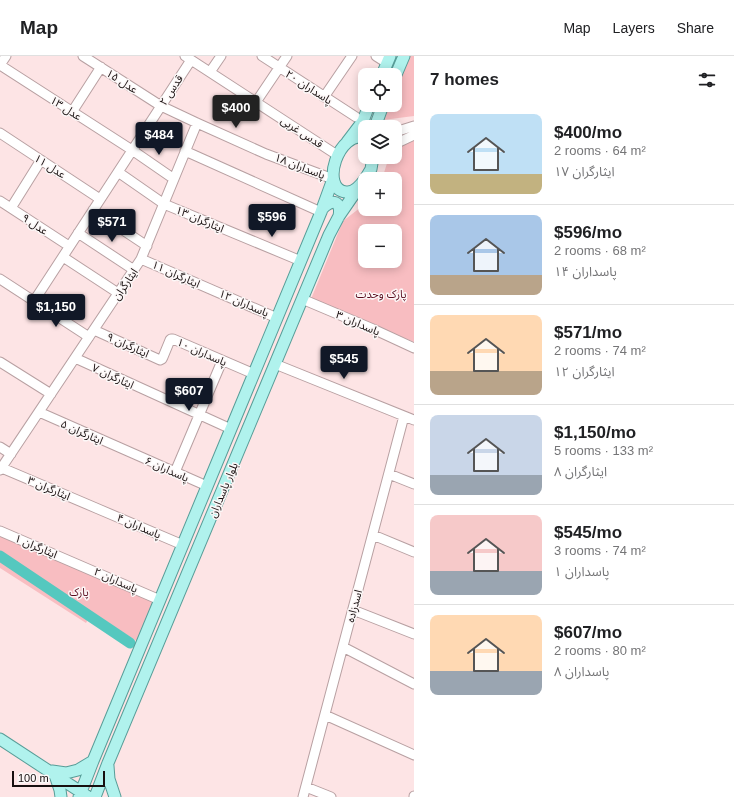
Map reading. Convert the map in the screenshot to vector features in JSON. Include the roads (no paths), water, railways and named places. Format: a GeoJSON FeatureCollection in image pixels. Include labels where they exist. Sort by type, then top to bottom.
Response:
{"type":"FeatureCollection","features":[{"type":"Feature","properties":{"kind":"main road"},"geometry":{"type":"LineString","coordinates":[[399,68],[404,56]]}},
{"type":"Feature","properties":{"kind":"main road"},"geometry":{"type":"LineString","coordinates":[[346,143],[363,121],[366,112]]}},
{"type":"Feature","properties":{"kind":"main road"},"geometry":{"type":"LineString","coordinates":[[337,155],[346,143],[351,139],[358,138]]}},
{"type":"Feature","properties":{"kind":"main road","name":"بلوار پاسداران"},"geometry":{"type":"LineString","coordinates":[[83,795],[93,761],[322,210],[333,179],[334,164],[337,155]]}},
{"type":"Feature","properties":{"kind":"main road"},"geometry":{"type":"LineString","coordinates":[[333,179],[334,184],[343,192],[349,193],[358,186]]}},
{"type":"Feature","properties":{"kind":"main road","name":"بلوار پاسداران"},"geometry":{"type":"LineString","coordinates":[[95,797],[329,235],[358,189]]}},
{"type":"Feature","properties":{"kind":"main road"},"geometry":{"type":"LineString","coordinates":[[322,210],[326,205],[331,202],[335,202],[339,205],[341,210],[340,216]]}},
{"type":"Feature","properties":{"kind":"main road"},"geometry":{"type":"LineString","coordinates":[[0,739],[83,795]]}},
{"type":"Feature","properties":{"kind":"main road"},"geometry":{"type":"LineString","coordinates":[[52,773],[66,773],[78,770],[93,761]]}},
{"type":"Feature","properties":{"kind":"main road"},"geometry":{"type":"LineString","coordinates":[[108,763],[109,779],[115,797]]}},
{"type":"Feature","properties":{"kind":"main road"},"geometry":{"type":"LineString","coordinates":[[52,773],[60,790],[61,797]]}},
{"type":"Feature","properties":{"kind":"street"},"geometry":{"type":"LineString","coordinates":[[0,65],[6,56]]}},
{"type":"Feature","properties":{"kind":"street","name":"عدل ۱۵"},"geometry":{"type":"LineString","coordinates":[[84,56],[160,106],[197,123]]}},
{"type":"Feature","properties":{"kind":"street"},"geometry":{"type":"LineString","coordinates":[[210,72],[221,56]]}},
{"type":"Feature","properties":{"kind":"street","name":"پاسداران ۲۰"},"geometry":{"type":"LineString","coordinates":[[262,56],[356,117]]}},
{"type":"Feature","properties":{"kind":"street"},"geometry":{"type":"LineString","coordinates":[[256,102],[287,56]]}},
{"type":"Feature","properties":{"kind":"street"},"geometry":{"type":"LineString","coordinates":[[324,97],[352,56]]}},
{"type":"Feature","properties":{"kind":"street"},"geometry":{"type":"LineString","coordinates":[[376,56],[388,60]]}},
{"type":"Feature","properties":{"kind":"street","name":"قدس غربی"},"geometry":{"type":"LineString","coordinates":[[188,58],[337,155]]}},
{"type":"Feature","properties":{"kind":"street","name":"قدس ۲"},"geometry":{"type":"LineString","coordinates":[[34,301],[160,106],[188,58]]}},
{"type":"Feature","properties":{"kind":"street","name":"عدل ۱۳"},"geometry":{"type":"LineString","coordinates":[[0,65],[132,150],[174,179]]}},
{"type":"Feature","properties":{"kind":"street"},"geometry":{"type":"LineString","coordinates":[[72,112],[101,67]]}},
{"type":"Feature","properties":{"kind":"street","name":"ایثارگران"},"geometry":{"type":"LineString","coordinates":[[1,469],[141,259],[197,123]]}},
{"type":"Feature","properties":{"kind":"street","name":"پاسداران ۱۸"},"geometry":{"type":"LineString","coordinates":[[197,123],[266,154],[333,179]]}},
{"type":"Feature","properties":{"kind":"street"},"geometry":{"type":"LineString","coordinates":[[402,130],[414,126]]}},
{"type":"Feature","properties":{"kind":"street","name":"عدل ۱۱"},"geometry":{"type":"LineString","coordinates":[[0,133],[100,199]]}},
{"type":"Feature","properties":{"kind":"street"},"geometry":{"type":"LineString","coordinates":[[402,141],[414,135]]}},
{"type":"Feature","properties":{"kind":"street"},"geometry":{"type":"LineString","coordinates":[[185,151],[322,210]]}},
{"type":"Feature","properties":{"kind":"street"},"geometry":{"type":"LineString","coordinates":[[11,208],[42,160]]}},
{"type":"Feature","properties":{"kind":"street","name":"ایثارگران ۱۳"},"geometry":{"type":"LineString","coordinates":[[118,172],[164,204],[301,261]]}},
{"type":"Feature","properties":{"kind":"street","name":"عدل ۹"},"geometry":{"type":"LineString","coordinates":[[0,201],[69,246]]}},
{"type":"Feature","properties":{"kind":"street"},"geometry":{"type":"LineString","coordinates":[[93,210],[147,246]]}},
{"type":"Feature","properties":{"kind":"street"},"geometry":{"type":"LineString","coordinates":[[78,233],[134,270]]}},
{"type":"Feature","properties":{"kind":"street"},"geometry":{"type":"LineString","coordinates":[[63,257],[118,294]]}},
{"type":"Feature","properties":{"kind":"street","name":"ایثارگران ۱۱"},"geometry":{"type":"LineString","coordinates":[[141,259],[210,289]]}},
{"type":"Feature","properties":{"kind":"street","name":"ایثارگران ۹"},"geometry":{"type":"LineString","coordinates":[[0,279],[34,301],[92,334],[160,360],[162,359]]}},
{"type":"Feature","properties":{"kind":"street","name":"پاسداران ۱۲"},"geometry":{"type":"LineString","coordinates":[[210,289],[277,318]]}},
{"type":"Feature","properties":{"kind":"street","name":"پاسداران ۳"},"geometry":{"type":"LineString","coordinates":[[302,299],[414,348]]}},
{"type":"Feature","properties":{"kind":"street","name":"پاسداران ۱۰"},"geometry":{"type":"LineString","coordinates":[[162,359],[171,339],[254,374]]}},
{"type":"Feature","properties":{"kind":"street","name":"ایثارگران ۷"},"geometry":{"type":"LineString","coordinates":[[75,358],[231,429]]}},
{"type":"Feature","properties":{"kind":"street"},"geometry":{"type":"LineString","coordinates":[[175,472],[222,361]]}},
{"type":"Feature","properties":{"kind":"street"},"geometry":{"type":"LineString","coordinates":[[0,362],[51,394]]}},
{"type":"Feature","properties":{"kind":"street"},"geometry":{"type":"LineString","coordinates":[[275,364],[414,420]]}},
{"type":"Feature","properties":{"kind":"street","name":"ایثارگران ۵"},"geometry":{"type":"LineString","coordinates":[[39,412],[126,451]]}},
{"type":"Feature","properties":{"kind":"street","name":"اسدزاده"},"geometry":{"type":"LineString","coordinates":[[303,797],[404,416]]}},
{"type":"Feature","properties":{"kind":"street"},"geometry":{"type":"LineString","coordinates":[[0,447],[11,454]]}},
{"type":"Feature","properties":{"kind":"street","name":"پاسداران ۶"},"geometry":{"type":"LineString","coordinates":[[126,451],[207,486]]}},
{"type":"Feature","properties":{"kind":"street","name":"ایثارگران ۳"},"geometry":{"type":"LineString","coordinates":[[1,469],[96,508]]}},
{"type":"Feature","properties":{"kind":"street"},"geometry":{"type":"LineString","coordinates":[[389,474],[414,484]]}},
{"type":"Feature","properties":{"kind":"street","name":"پاسداران ۴"},"geometry":{"type":"LineString","coordinates":[[96,508],[183,544]]}},
{"type":"Feature","properties":{"kind":"street","name":"ایثارگران ۱"},"geometry":{"type":"LineString","coordinates":[[0,531],[72,561]]}},
{"type":"Feature","properties":{"kind":"street"},"geometry":{"type":"LineString","coordinates":[[373,535],[413,552]]}},
{"type":"Feature","properties":{"kind":"street","name":"پاسداران ۲"},"geometry":{"type":"LineString","coordinates":[[72,561],[160,600]]}},
{"type":"Feature","properties":{"kind":"street"},"geometry":{"type":"LineString","coordinates":[[353,610],[414,634]]}},
{"type":"Feature","properties":{"kind":"street"},"geometry":{"type":"LineString","coordinates":[[343,648],[414,684]]}},
{"type":"Feature","properties":{"kind":"street"},"geometry":{"type":"LineString","coordinates":[[325,715],[414,755]]}},
{"type":"Feature","properties":{"kind":"street"},"geometry":{"type":"LineString","coordinates":[[306,787],[330,797]]}},
{"type":"Feature","properties":{"kind":"waterway"},"geometry":{"type":"LineString","coordinates":[[0,556],[130,643]]}},
{"type":"Feature","properties":{"kind":"park label","name":"پارک وحدت"},"geometry":{"type":"Point","coordinates":[381,294]}},
{"type":"Feature","properties":{"kind":"park label","name":"پارک"},"geometry":{"type":"Point","coordinates":[79,592]}}]}
